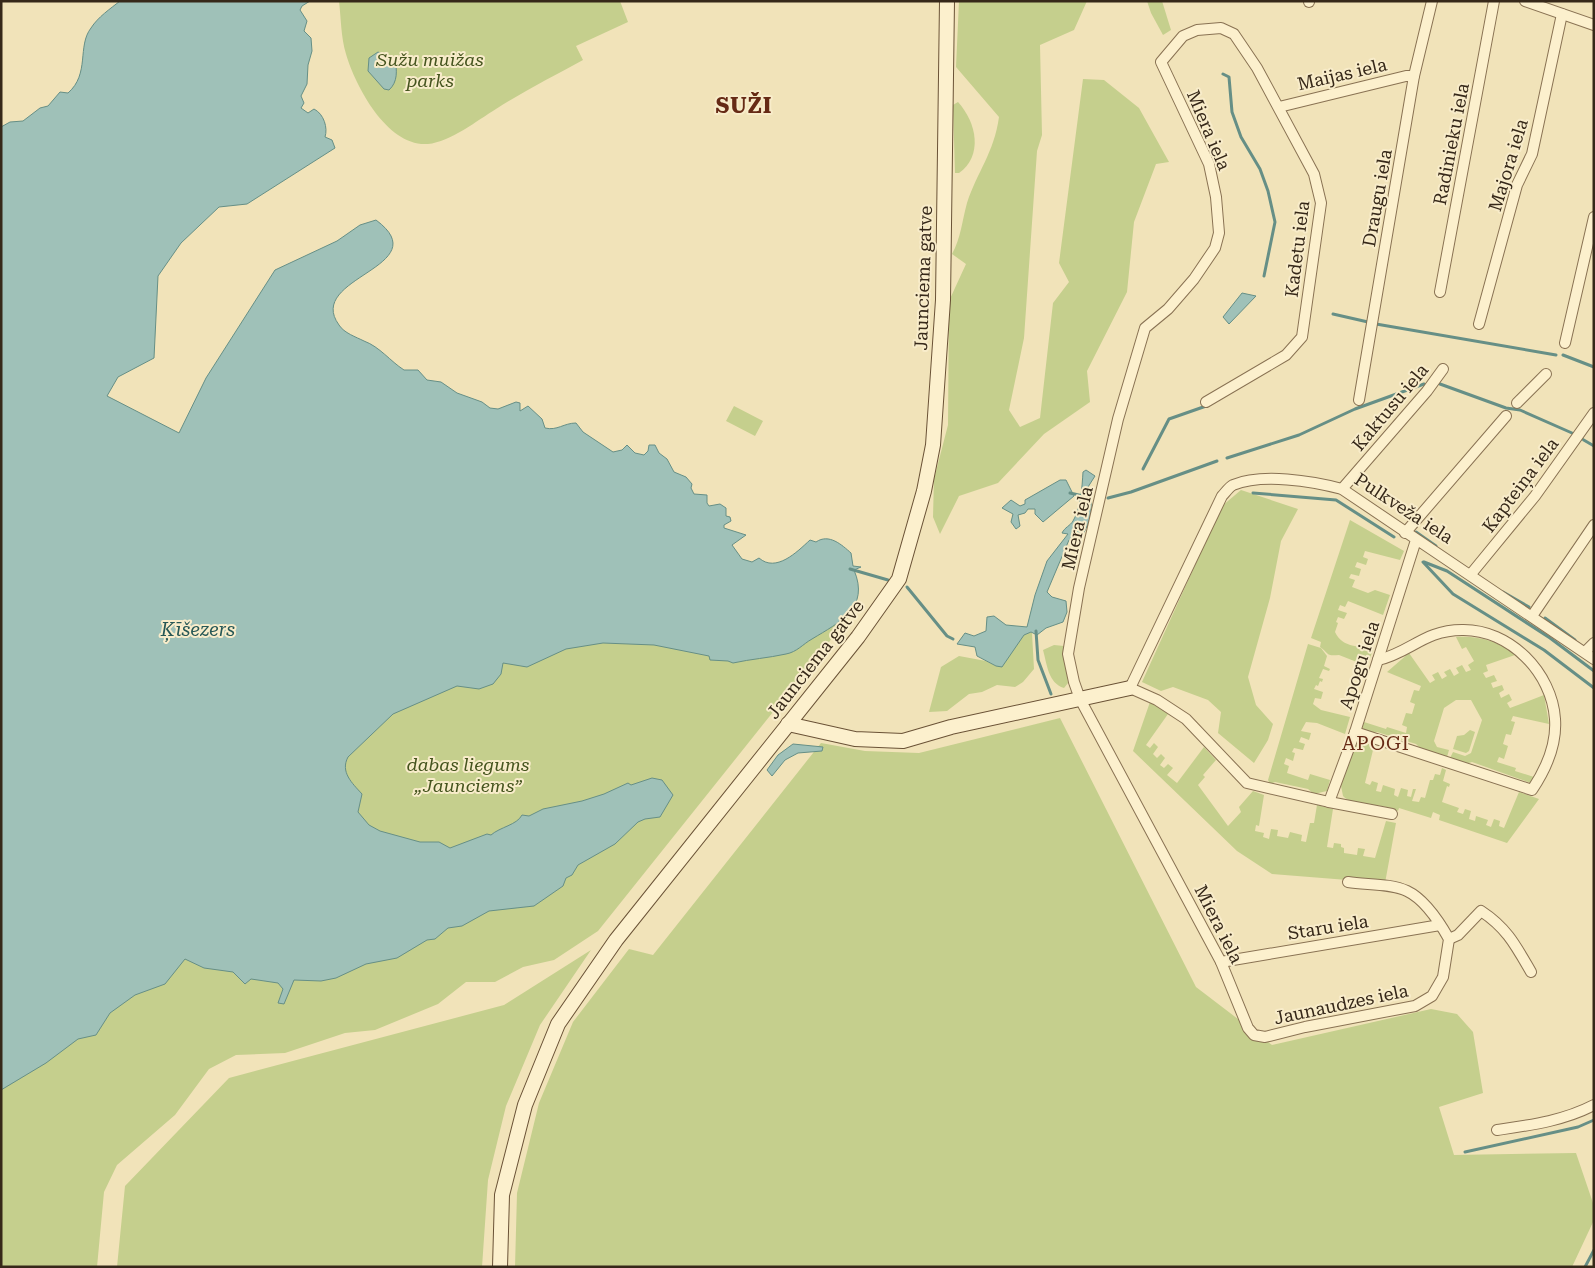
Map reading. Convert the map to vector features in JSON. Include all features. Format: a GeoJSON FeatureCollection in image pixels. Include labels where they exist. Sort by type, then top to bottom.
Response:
{"type":"FeatureCollection","features":[{"type":"Feature","properties":{"kind":"main road","name":"Jaunciema gatve"},"geometry":{"type":"LineString","coordinates":[[500,1267],[502,1194],[525,1105],[558,1024],[616,940],[858,637],[899,579],[930,468],[943,300],[947,1]]}},
{"type":"Feature","properties":{"kind":"main road"},"geometry":{"type":"LineString","coordinates":[[788,724],[855,739],[903,741],[951,727],[1130,688]]}},
{"type":"Feature","properties":{"kind":"street","name":"Draugu iela"},"geometry":{"type":"LineString","coordinates":[[1359,400],[1414,76],[1432,1]]}},
{"type":"Feature","properties":{"kind":"street","name":"Radinieku iela"},"geometry":{"type":"LineString","coordinates":[[1440,292],[1494,1]]}},
{"type":"Feature","properties":{"kind":"street"},"geometry":{"type":"LineString","coordinates":[[1525,1],[1594,25]]}},
{"type":"Feature","properties":{"kind":"street","name":"Majora iela"},"geometry":{"type":"LineString","coordinates":[[1479,324],[1517,185],[1532,154],[1562,14]]}},
{"type":"Feature","properties":{"kind":"street","name":"Kadetu iela"},"geometry":{"type":"LineString","coordinates":[[1183,36],[1197,30],[1221,28],[1234,34],[1257,68],[1314,174],[1321,203],[1302,336],[1286,355],[1206,402]]}},
{"type":"Feature","properties":{"kind":"street","name":"Miera iela"},"geometry":{"type":"LineString","coordinates":[[1183,36],[1161,62],[1209,164],[1216,197],[1219,233],[1215,248],[1194,279],[1168,309],[1145,328],[1118,419],[1079,588],[1068,654],[1080,699],[1221,962],[1248,1028],[1254,1035]]}},
{"type":"Feature","properties":{"kind":"street","name":"Maijas iela"},"geometry":{"type":"LineString","coordinates":[[1279,107],[1406,76],[1414,76]]}},
{"type":"Feature","properties":{"kind":"street"},"geometry":{"type":"LineString","coordinates":[[1565,343],[1594,218]]}},
{"type":"Feature","properties":{"kind":"street","name":"Kaktusu iela"},"geometry":{"type":"LineString","coordinates":[[1342,489],[1427,391],[1443,369]]}},
{"type":"Feature","properties":{"kind":"street"},"geometry":{"type":"LineString","coordinates":[[1517,403],[1546,374]]}},
{"type":"Feature","properties":{"kind":"street","name":"Kapteiņa iela"},"geometry":{"type":"LineString","coordinates":[[1470,574],[1535,496],[1594,413]]}},
{"type":"Feature","properties":{"kind":"street"},"geometry":{"type":"LineString","coordinates":[[1405,533],[1506,416]]}},
{"type":"Feature","properties":{"kind":"street","name":"Pulkveža iela"},"geometry":{"type":"LineString","coordinates":[[1130,688],[1222,496],[1231,486],[1279,479],[1312,480],[1342,489],[1594,659]]}},
{"type":"Feature","properties":{"kind":"street"},"geometry":{"type":"LineString","coordinates":[[1532,616],[1594,525]]}},
{"type":"Feature","properties":{"kind":"street","name":"Apogu iela"},"geometry":{"type":"LineString","coordinates":[[1329,802],[1378,660],[1416,540]]}},
{"type":"Feature","properties":{"kind":"street"},"geometry":{"type":"LineString","coordinates":[[1354,732],[1532,790],[1544,773],[1552,751],[1555,720],[1548,689],[1541,676],[1519,650],[1506,642],[1489,635],[1464,630],[1431,635],[1418,640],[1393,657],[1378,660]]}},
{"type":"Feature","properties":{"kind":"street"},"geometry":{"type":"LineString","coordinates":[[1585,652],[1594,643]]}},
{"type":"Feature","properties":{"kind":"street"},"geometry":{"type":"LineString","coordinates":[[1130,688],[1157,700],[1186,719],[1248,783],[1329,802],[1392,814]]}},
{"type":"Feature","properties":{"kind":"street"},"geometry":{"type":"LineString","coordinates":[[1348,882],[1395,888],[1408,892],[1420,902],[1440,925],[1449,939],[1462,932],[1480,911],[1493,919],[1512,938],[1531,972]]}},
{"type":"Feature","properties":{"kind":"street","name":"Staru iela"},"geometry":{"type":"LineString","coordinates":[[1221,962],[1440,925]]}},
{"type":"Feature","properties":{"kind":"street","name":"Jaunaudzes iela"},"geometry":{"type":"LineString","coordinates":[[1254,1035],[1265,1037],[1305,1027],[1415,1006],[1432,996],[1443,977],[1449,939]]}},
{"type":"Feature","properties":{"kind":"street"},"geometry":{"type":"LineString","coordinates":[[1497,1130],[1545,1123],[1576,1115],[1594,1106]]}},
{"type":"Feature","properties":{"kind":"green space","name":"Sužu muižas parks"},"geometry":{"type":"Polygon","coordinates":[[[339,1],[620,1],[628,22],[576,46],[583,60],[517,96],[454,135],[428,144],[413,142],[400,136],[387,126],[366,98],[357,83],[344,48],[339,1]]]}},
{"type":"Feature","properties":{"kind":"green space"},"geometry":{"type":"Polygon","coordinates":[[[959,1],[1087,1],[1074,30],[1040,45],[1042,135],[1037,151],[1024,338],[1009,410],[1020,427],[1040,418],[1053,303],[1069,282],[1059,263],[1083,79],[1104,80],[1139,108],[1169,162],[1156,164],[1134,222],[1127,292],[1087,371],[1090,402],[1044,434],[998,483],[959,496],[940,534],[933,517],[934,479],[948,425],[949,301],[966,264],[952,254],[959,236],[967,203],[989,152],[997,130],[999,117],[956,67],[959,1]]]}},
{"type":"Feature","properties":{"kind":"green space"},"geometry":{"type":"Polygon","coordinates":[[[1147,1],[1162,1],[1171,30],[1163,35],[1147,1]]]}},
{"type":"Feature","properties":{"kind":"green space"},"geometry":{"type":"Polygon","coordinates":[[[958,102],[970,120],[975,139],[972,158],[967,166],[959,173],[955,173],[953,105],[958,102]]]}},
{"type":"Feature","properties":{"kind":"green space"},"geometry":{"type":"Polygon","coordinates":[[[734,406],[763,421],[755,436],[726,421],[734,406]]]}},
{"type":"Feature","properties":{"kind":"green space"},"geometry":{"type":"Polygon","coordinates":[[[1241,490],[1298,509],[1281,541],[1270,598],[1248,677],[1256,705],[1273,724],[1268,740],[1254,763],[1218,733],[1221,712],[1208,700],[1173,687],[1161,691],[1142,682],[1222,506],[1241,490]]]}},
{"type":"Feature","properties":{"kind":"green space"},"geometry":{"type":"Polygon","coordinates":[[[1350,520],[1404,551],[1400,560],[1365,551],[1363,557],[1368,559],[1366,565],[1357,562],[1355,567],[1361,569],[1359,576],[1351,574],[1349,578],[1355,580],[1352,587],[1368,593],[1375,590],[1390,595],[1383,615],[1348,601],[1345,607],[1340,605],[1338,610],[1347,613],[1344,619],[1338,617],[1335,632],[1347,644],[1373,650],[1367,666],[1339,655],[1329,655],[1320,647],[1321,642],[1311,638],[1350,520]]]}},
{"type":"Feature","properties":{"kind":"green space","name":"dabas liegums „Jaunciems”"},"geometry":{"type":"Polygon","coordinates":[[[817,596],[853,612],[598,931],[554,960],[523,967],[495,982],[466,982],[438,1004],[375,1030],[345,1033],[285,1053],[236,1055],[209,1069],[175,1115],[117,1165],[104,1192],[97,1267],[1,1267],[1,969],[278,674],[817,596]]]}},
{"type":"Feature","properties":{"kind":"green space"},"geometry":{"type":"Polygon","coordinates":[[[1031,632],[1034,669],[1023,682],[1015,687],[997,685],[982,692],[969,694],[947,711],[929,712],[941,667],[959,656],[986,661],[996,666],[1024,635],[1031,632]]]}},
{"type":"Feature","properties":{"kind":"green space"},"geometry":{"type":"Polygon","coordinates":[[[1456,637],[1472,637],[1487,640],[1502,646],[1515,655],[1486,665],[1488,671],[1483,673],[1486,678],[1494,675],[1497,681],[1491,683],[1493,688],[1502,685],[1504,690],[1499,693],[1501,698],[1509,694],[1512,700],[1507,703],[1510,708],[1544,695],[1549,724],[1513,716],[1511,721],[1515,722],[1511,735],[1506,734],[1503,744],[1508,746],[1504,759],[1499,757],[1497,762],[1516,768],[1515,771],[1534,777],[1531,783],[1472,762],[1465,764],[1450,758],[1453,752],[1465,756],[1471,753],[1482,720],[1471,700],[1456,700],[1444,708],[1434,741],[1437,747],[1449,750],[1447,757],[1421,749],[1416,744],[1362,729],[1364,722],[1406,733],[1407,727],[1402,725],[1406,713],[1412,714],[1415,704],[1410,702],[1414,690],[1419,691],[1421,686],[1387,672],[1409,653],[1430,683],[1435,680],[1432,675],[1438,672],[1442,679],[1447,676],[1444,672],[1450,669],[1454,676],[1459,673],[1456,668],[1462,665],[1466,672],[1471,670],[1468,665],[1474,661],[1466,647],[1462,649],[1456,637]]]}},
{"type":"Feature","properties":{"kind":"green space"},"geometry":{"type":"Polygon","coordinates":[[[1308,644],[1321,648],[1327,656],[1324,666],[1330,669],[1329,671],[1323,669],[1319,678],[1323,679],[1322,682],[1320,681],[1314,689],[1323,692],[1321,699],[1315,698],[1313,704],[1321,710],[1350,717],[1345,734],[1317,723],[1306,722],[1301,731],[1311,733],[1309,740],[1301,737],[1299,742],[1305,744],[1303,750],[1294,748],[1292,752],[1295,753],[1293,761],[1286,758],[1284,764],[1289,766],[1287,773],[1308,780],[1310,774],[1330,780],[1327,791],[1314,794],[1308,789],[1275,782],[1270,784],[1268,780],[1308,644]]]}},
{"type":"Feature","properties":{"kind":"green space"},"geometry":{"type":"Polygon","coordinates":[[[1054,645],[1064,646],[1068,683],[1064,688],[1059,686],[1051,677],[1043,650],[1054,645]]]}},
{"type":"Feature","properties":{"kind":"green space"},"geometry":{"type":"Polygon","coordinates":[[[1150,702],[1168,714],[1146,745],[1150,748],[1154,743],[1158,747],[1153,754],[1157,758],[1161,754],[1165,758],[1160,765],[1164,768],[1168,764],[1173,768],[1167,775],[1177,783],[1204,747],[1216,760],[1203,775],[1205,777],[1198,785],[1228,826],[1241,812],[1239,807],[1253,791],[1264,795],[1259,826],[1256,825],[1255,831],[1264,833],[1263,837],[1269,839],[1271,829],[1278,830],[1277,836],[1288,838],[1290,832],[1302,835],[1301,841],[1306,842],[1310,823],[1314,823],[1317,805],[1333,809],[1327,847],[1333,848],[1334,843],[1341,844],[1341,847],[1344,848],[1344,853],[1357,855],[1358,848],[1365,849],[1363,856],[1375,858],[1386,821],[1396,823],[1385,883],[1272,874],[1237,851],[1133,751],[1150,702]]]}},
{"type":"Feature","properties":{"kind":"green space"},"geometry":{"type":"Polygon","coordinates":[[[1060,718],[1196,987],[1272,1045],[1431,1009],[1457,1014],[1473,1032],[1483,1093],[1439,1107],[1454,1155],[1576,1153],[1594,1206],[1594,1220],[1572,1267],[515,1267],[517,1193],[539,1103],[573,1022],[629,949],[653,955],[821,743],[865,751],[919,753],[1060,718]]]}},
{"type":"Feature","properties":{"kind":"green space"},"geometry":{"type":"Polygon","coordinates":[[[1470,730],[1475,732],[1469,751],[1466,753],[1453,749],[1457,736],[1464,735],[1470,730]]]}},
{"type":"Feature","properties":{"kind":"green space"},"geometry":{"type":"Polygon","coordinates":[[[1363,742],[1374,746],[1365,783],[1370,785],[1372,781],[1378,783],[1376,791],[1381,792],[1383,785],[1395,789],[1394,795],[1398,797],[1401,788],[1408,790],[1407,796],[1411,797],[1413,789],[1416,789],[1412,801],[1419,802],[1421,797],[1425,798],[1430,780],[1433,780],[1435,774],[1440,775],[1442,768],[1446,770],[1443,781],[1450,784],[1449,787],[1447,786],[1442,802],[1459,808],[1457,812],[1463,814],[1465,809],[1471,811],[1469,819],[1475,821],[1476,816],[1488,820],[1486,825],[1491,827],[1494,819],[1500,821],[1499,826],[1504,828],[1519,792],[1539,799],[1507,843],[1439,820],[1440,815],[1433,812],[1431,818],[1399,808],[1398,811],[1384,806],[1353,802],[1343,796],[1341,786],[1351,751],[1354,746],[1363,742]]]}},
{"type":"Feature","properties":{"kind":"green space"},"geometry":{"type":"Polygon","coordinates":[[[591,950],[540,1025],[506,1106],[488,1180],[482,1267],[117,1267],[125,1186],[229,1078],[504,1005],[591,950]]]}},
{"type":"Feature","properties":{"kind":"water","name":"Ķīšezers"},"geometry":{"type":"Polygon","coordinates":[[[120,1],[310,1],[302,6],[300,10],[307,21],[304,31],[311,38],[312,51],[308,65],[307,84],[301,96],[304,103],[301,108],[308,113],[314,109],[320,114],[325,126],[325,137],[332,140],[335,148],[247,204],[219,207],[181,243],[158,276],[154,358],[118,377],[107,396],[179,433],[206,378],[275,270],[337,241],[360,225],[376,220],[391,236],[392,249],[383,261],[352,283],[339,295],[333,309],[339,325],[344,330],[375,347],[404,370],[418,370],[427,380],[441,382],[457,393],[482,402],[490,408],[498,409],[516,402],[520,403],[520,411],[528,406],[542,419],[545,428],[549,429],[576,423],[583,432],[613,452],[622,450],[627,445],[635,453],[644,455],[648,451],[649,445],[655,445],[659,453],[667,459],[674,472],[686,477],[692,484],[691,488],[694,494],[707,495],[709,506],[720,504],[726,508],[726,516],[730,517],[731,521],[724,525],[724,528],[746,535],[732,545],[742,559],[752,562],[759,558],[766,562],[779,562],[793,555],[810,540],[816,542],[830,539],[851,553],[853,566],[861,567],[854,570],[858,583],[858,594],[850,612],[842,620],[790,653],[733,663],[710,660],[709,656],[654,645],[603,643],[566,649],[527,667],[503,663],[501,674],[493,684],[479,689],[457,686],[393,714],[348,757],[345,768],[346,772],[354,786],[362,794],[358,812],[369,825],[380,831],[420,842],[439,842],[450,848],[487,834],[491,835],[512,824],[522,815],[529,816],[543,809],[582,801],[628,783],[631,785],[652,778],[662,780],[673,795],[660,817],[638,822],[615,844],[578,865],[572,875],[566,878],[563,886],[534,906],[489,911],[462,926],[448,928],[435,939],[427,940],[397,958],[366,964],[336,978],[321,981],[294,980],[284,1004],[278,1003],[283,989],[278,983],[251,979],[245,984],[233,972],[204,968],[185,959],[165,984],[135,995],[110,1013],[96,1035],[78,1039],[46,1063],[1,1090],[1,127],[10,122],[23,121],[40,108],[48,106],[60,92],[68,93],[79,77],[87,35],[97,20],[120,1]]]}},
{"type":"Feature","properties":{"kind":"water"},"geometry":{"type":"Polygon","coordinates":[[[378,52],[395,60],[395,80],[389,90],[384,89],[368,71],[369,58],[378,52]]]}},
{"type":"Feature","properties":{"kind":"water"},"geometry":{"type":"Polygon","coordinates":[[[1242,293],[1256,296],[1229,324],[1223,317],[1242,293]]]}},
{"type":"Feature","properties":{"kind":"water"},"geometry":{"type":"Polygon","coordinates":[[[1086,470],[1095,476],[1088,487],[1091,502],[1089,522],[1078,541],[1069,540],[1047,592],[1052,597],[1066,601],[1067,612],[1063,622],[1046,628],[1037,635],[1031,632],[1024,635],[1002,667],[996,666],[977,656],[975,647],[957,644],[965,633],[974,636],[986,631],[987,617],[994,616],[1006,625],[1027,627],[1035,595],[1047,561],[1068,534],[1062,533],[1076,516],[1081,497],[1083,472],[1086,470]]]}},
{"type":"Feature","properties":{"kind":"water"},"geometry":{"type":"Polygon","coordinates":[[[1060,480],[1066,480],[1074,496],[1043,522],[1035,514],[1035,509],[1028,509],[1025,513],[1018,515],[1020,526],[1016,529],[1011,522],[1013,514],[1002,508],[1011,500],[1020,506],[1025,504],[1025,500],[1060,480]]]}},
{"type":"Feature","properties":{"kind":"water"},"geometry":{"type":"Polygon","coordinates":[[[793,744],[823,747],[822,751],[798,753],[785,760],[772,776],[767,770],[778,755],[793,744]]]}},
{"type":"Feature","properties":{"kind":"waterway"},"geometry":{"type":"LineString","coordinates":[[1223,74],[1229,77],[1232,112],[1241,137],[1260,169],[1268,191],[1275,222],[1264,276]]}},
{"type":"Feature","properties":{"kind":"waterway"},"geometry":{"type":"LineString","coordinates":[[1333,314],[1368,322]]}},
{"type":"Feature","properties":{"kind":"waterway"},"geometry":{"type":"LineString","coordinates":[[1376,324],[1556,355]]}},
{"type":"Feature","properties":{"kind":"waterway"},"geometry":{"type":"LineString","coordinates":[[1563,355],[1594,367]]}},
{"type":"Feature","properties":{"kind":"waterway"},"geometry":{"type":"LineString","coordinates":[[1227,458],[1299,435],[1355,409],[1424,384]]}},
{"type":"Feature","properties":{"kind":"waterway"},"geometry":{"type":"LineString","coordinates":[[1440,384],[1506,408],[1520,410],[1572,433]]}},
{"type":"Feature","properties":{"kind":"waterway"},"geometry":{"type":"LineString","coordinates":[[1143,469],[1169,419],[1209,405]]}},
{"type":"Feature","properties":{"kind":"waterway"},"geometry":{"type":"LineString","coordinates":[[1582,439],[1594,446]]}},
{"type":"Feature","properties":{"kind":"waterway"},"geometry":{"type":"LineString","coordinates":[[1108,498],[1131,492],[1217,461]]}},
{"type":"Feature","properties":{"kind":"waterway"},"geometry":{"type":"LineString","coordinates":[[1070,493],[1083,496]]}},
{"type":"Feature","properties":{"kind":"waterway"},"geometry":{"type":"LineString","coordinates":[[1253,493],[1336,500],[1394,537]]}},
{"type":"Feature","properties":{"kind":"waterway"},"geometry":{"type":"LineString","coordinates":[[1416,532],[1436,546]]}},
{"type":"Feature","properties":{"kind":"waterway"},"geometry":{"type":"LineString","coordinates":[[1423,562],[1453,594],[1544,650],[1594,688]]}},
{"type":"Feature","properties":{"kind":"waterway"},"geometry":{"type":"LineString","coordinates":[[1424,562],[1447,571],[1550,638],[1594,671]]}},
{"type":"Feature","properties":{"kind":"waterway"},"geometry":{"type":"LineString","coordinates":[[850,569],[888,580]]}},
{"type":"Feature","properties":{"kind":"waterway"},"geometry":{"type":"LineString","coordinates":[[907,587],[947,636],[953,639]]}},
{"type":"Feature","properties":{"kind":"waterway"},"geometry":{"type":"LineString","coordinates":[[1503,592],[1529,607]]}},
{"type":"Feature","properties":{"kind":"waterway"},"geometry":{"type":"LineString","coordinates":[[1545,618],[1575,640]]}},
{"type":"Feature","properties":{"kind":"waterway"},"geometry":{"type":"LineString","coordinates":[[1036,631],[1038,660],[1051,694]]}},
{"type":"Feature","properties":{"kind":"waterway"},"geometry":{"type":"LineString","coordinates":[[1465,1152],[1578,1127],[1594,1120]]}},
{"type":"Feature","properties":{"kind":"waterway"},"geometry":{"type":"LineString","coordinates":[[1585,1267],[1594,1250]]}},
{"type":"Feature","properties":{"kind":"district","name":"SUŽI"},"geometry":{"type":"Point","coordinates":[744,105]}},
{"type":"Feature","properties":{"kind":"district","name":"APOGI"},"geometry":{"type":"Point","coordinates":[1376,743]}}]}
